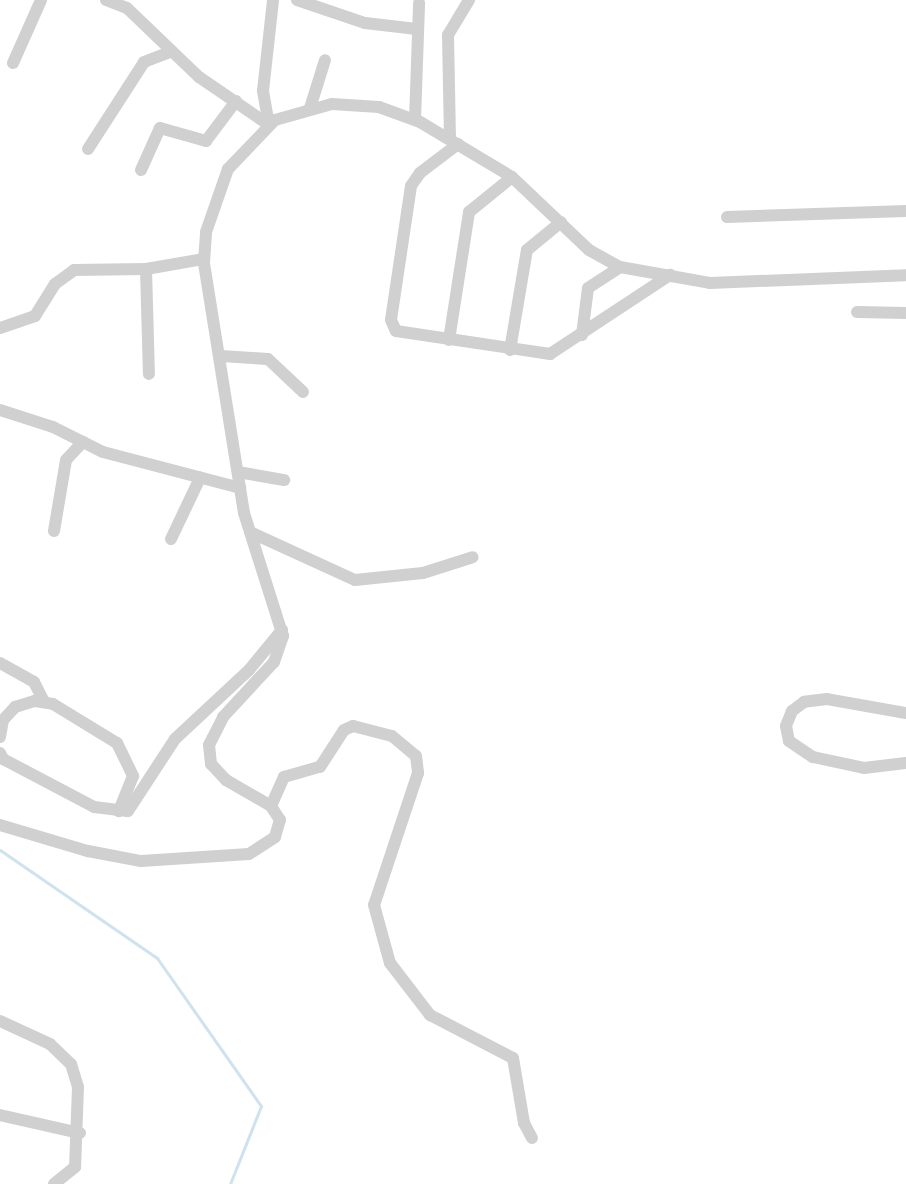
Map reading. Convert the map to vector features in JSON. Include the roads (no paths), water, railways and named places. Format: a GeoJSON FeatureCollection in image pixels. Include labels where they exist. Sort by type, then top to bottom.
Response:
{"type":"FeatureCollection","features":[{"type":"Feature","properties":{"kind":"street"},"geometry":{"type":"LineString","coordinates":[[13,63],[41,0]]}},
{"type":"Feature","properties":{"kind":"street"},"geometry":{"type":"LineString","coordinates":[[106,0],[127,8],[170,52],[269,125]]}},
{"type":"Feature","properties":{"kind":"street"},"geometry":{"type":"LineString","coordinates":[[269,125],[263,91],[273,0]]}},
{"type":"Feature","properties":{"kind":"street"},"geometry":{"type":"LineString","coordinates":[[297,0],[365,23],[417,29]]}},
{"type":"Feature","properties":{"kind":"street"},"geometry":{"type":"LineString","coordinates":[[469,0],[448,34],[454,141],[420,173],[411,186],[391,320],[396,331],[510,350],[550,354],[670,275]]}},
{"type":"Feature","properties":{"kind":"street"},"geometry":{"type":"LineString","coordinates":[[415,120],[419,3]]}},
{"type":"Feature","properties":{"kind":"street"},"geometry":{"type":"LineString","coordinates":[[88,149],[144,62],[170,52]]}},
{"type":"Feature","properties":{"kind":"street"},"geometry":{"type":"LineString","coordinates":[[310,108],[325,60]]}},
{"type":"Feature","properties":{"kind":"street"},"geometry":{"type":"LineString","coordinates":[[141,170],[160,128],[206,141],[236,101]]}},
{"type":"Feature","properties":{"kind":"street"},"geometry":{"type":"LineString","coordinates":[[0,824],[88,851],[141,861],[188,861],[264,848],[275,837],[280,820],[271,806],[226,780],[211,764],[209,745],[222,717],[274,662],[282,630],[250,532],[240,488],[221,356],[204,259],[206,232],[228,169],[269,125],[310,108],[332,104],[379,107],[415,120],[454,141],[512,177],[589,250],[620,267],[710,283],[906,275]]}},
{"type":"Feature","properties":{"kind":"street"},"geometry":{"type":"LineString","coordinates":[[449,340],[469,212],[512,177]]}},
{"type":"Feature","properties":{"kind":"street"},"geometry":{"type":"LineString","coordinates":[[728,218],[906,211]]}},
{"type":"Feature","properties":{"kind":"street"},"geometry":{"type":"LineString","coordinates":[[510,350],[527,250],[561,222]]}},
{"type":"Feature","properties":{"kind":"street"},"geometry":{"type":"LineString","coordinates":[[0,328],[35,316],[56,284],[74,270],[146,269],[204,259]]}},
{"type":"Feature","properties":{"kind":"street"},"geometry":{"type":"LineString","coordinates":[[582,334],[588,288],[620,267]]}},
{"type":"Feature","properties":{"kind":"street"},"geometry":{"type":"LineString","coordinates":[[146,269],[149,374]]}},
{"type":"Feature","properties":{"kind":"street"},"geometry":{"type":"LineString","coordinates":[[857,312],[906,313]]}},
{"type":"Feature","properties":{"kind":"street"},"geometry":{"type":"LineString","coordinates":[[221,356],[268,359],[302,392]]}},
{"type":"Feature","properties":{"kind":"street"},"geometry":{"type":"LineString","coordinates":[[0,410],[83,442],[103,452],[240,488]]}},
{"type":"Feature","properties":{"kind":"street"},"geometry":{"type":"LineString","coordinates":[[54,531],[66,460],[83,442]]}},
{"type":"Feature","properties":{"kind":"street"},"geometry":{"type":"LineString","coordinates":[[238,472],[284,480]]}},
{"type":"Feature","properties":{"kind":"street"},"geometry":{"type":"LineString","coordinates":[[171,539],[200,478]]}},
{"type":"Feature","properties":{"kind":"street"},"geometry":{"type":"LineString","coordinates":[[250,532],[355,580],[424,573],[473,557]]}},
{"type":"Feature","properties":{"kind":"street"},"geometry":{"type":"LineString","coordinates":[[0,753],[3,759],[94,807],[119,811],[136,804],[174,738],[249,670],[282,630]]}},
{"type":"Feature","properties":{"kind":"street"},"geometry":{"type":"LineString","coordinates":[[0,663],[34,682],[44,702],[117,743],[133,776],[119,811]]}},
{"type":"Feature","properties":{"kind":"street"},"geometry":{"type":"LineString","coordinates":[[906,713],[827,699],[804,702],[792,711],[786,726],[789,742],[813,757],[864,768],[906,763]]}},
{"type":"Feature","properties":{"kind":"street"},"geometry":{"type":"LineString","coordinates":[[0,737],[3,720],[15,707],[44,702]]}},
{"type":"Feature","properties":{"kind":"street"},"geometry":{"type":"LineString","coordinates":[[271,806],[284,776],[320,767],[344,730],[353,726],[392,736],[416,756],[418,772],[374,904],[390,963],[430,1015],[513,1058],[524,1123],[532,1138]]}},
{"type":"Feature","properties":{"kind":"street"},"geometry":{"type":"LineString","coordinates":[[0,1021],[50,1044],[71,1064],[78,1087],[80,1133],[75,1166],[54,1184]]}},
{"type":"Feature","properties":{"kind":"street"},"geometry":{"type":"LineString","coordinates":[[0,1115],[80,1133]]}},
{"type":"Feature","properties":{"kind":"waterway"},"geometry":{"type":"LineString","coordinates":[[0,850],[157,958],[261,1106],[230,1184]]}}]}
